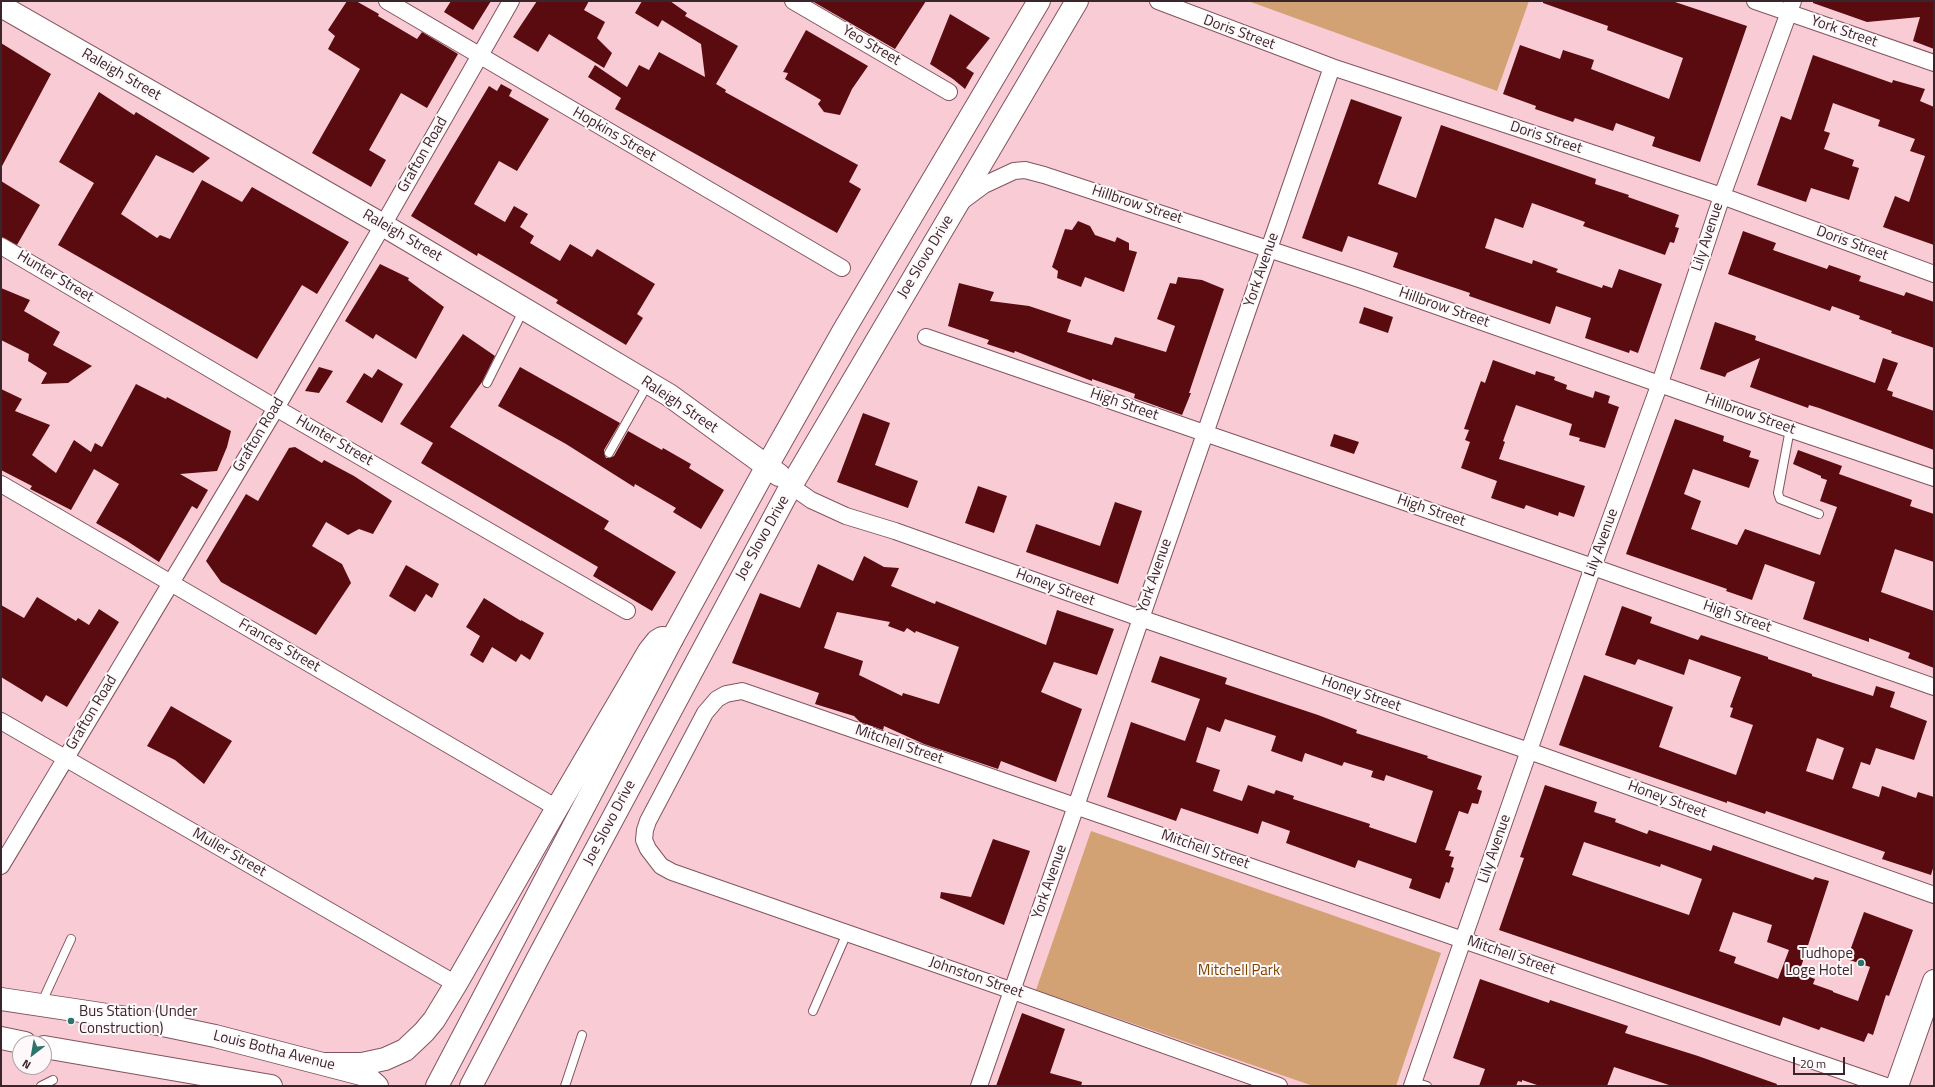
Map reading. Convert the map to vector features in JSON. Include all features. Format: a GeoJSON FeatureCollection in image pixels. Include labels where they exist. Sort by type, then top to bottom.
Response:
{"type":"FeatureCollection","features":[{"type":"Feature","properties":{"kind":"main road","name":"Joe Slovo Drive"},"geometry":{"type":"LineString","coordinates":[[437,1086],[672,639],[767,466],[844,330],[1039,1]]}},
{"type":"Feature","properties":{"kind":"main road","name":"Joe Slovo Drive"},"geometry":{"type":"LineString","coordinates":[[471,1086],[791,486],[1077,1]]}},
{"type":"Feature","properties":{"kind":"main road","name":"Raleigh Street"},"geometry":{"type":"LineString","coordinates":[[1,6],[383,225],[669,395],[767,466],[791,486]]}},
{"type":"Feature","properties":{"kind":"main road"},"geometry":{"type":"LineString","coordinates":[[325,1064],[370,1063],[385,1059],[405,1050],[418,1040],[434,1020],[456,984],[556,808],[649,651],[657,641],[662,638],[672,639]]}},
{"type":"Feature","properties":{"kind":"main road"},"geometry":{"type":"LineString","coordinates":[[1897,1086],[1934,980]]}},
{"type":"Feature","properties":{"kind":"main road","name":"Louis Botha Avenue"},"geometry":{"type":"LineString","coordinates":[[1,999],[141,1021],[215,1036],[325,1064],[365,1076],[377,1086]]}},
{"type":"Feature","properties":{"kind":"main road"},"geometry":{"type":"LineString","coordinates":[[1,1038],[12,1040]]}},
{"type":"Feature","properties":{"kind":"main road"},"geometry":{"type":"LineString","coordinates":[[52,1048],[270,1086]]}},
{"type":"Feature","properties":{"kind":"main road"},"geometry":{"type":"LineString","coordinates":[[71,1052],[124,1070],[199,1086]]}},
{"type":"Feature","properties":{"kind":"street","name":"Hopkins Street"},"geometry":{"type":"LineString","coordinates":[[387,1],[842,268]]}},
{"type":"Feature","properties":{"kind":"street","name":"Grafton Road"},"geometry":{"type":"LineString","coordinates":[[1,866],[276,408],[511,1]]}},
{"type":"Feature","properties":{"kind":"street","name":"Yeo Street"},"geometry":{"type":"LineString","coordinates":[[793,1],[949,92]]}},
{"type":"Feature","properties":{"kind":"street","name":"Doris Street"},"geometry":{"type":"LineString","coordinates":[[1158,1],[1332,66],[1722,196],[1934,274]]}},
{"type":"Feature","properties":{"kind":"street","name":"York Street"},"geometry":{"type":"LineString","coordinates":[[1754,1],[1791,7],[1934,63]]}},
{"type":"Feature","properties":{"kind":"street","name":"Lily Avenue"},"geometry":{"type":"LineString","coordinates":[[1418,1085],[1463,940],[1593,567],[1660,383],[1722,196],[1791,7]]}},
{"type":"Feature","properties":{"kind":"street","name":"York Avenue"},"geometry":{"type":"LineString","coordinates":[[979,1086],[1140,618],[1270,249],[1332,66]]}},
{"type":"Feature","properties":{"kind":"street","name":"Hillbrow Street"},"geometry":{"type":"LineString","coordinates":[[957,205],[984,185],[1014,171],[1025,170],[1270,249],[1934,478]]}},
{"type":"Feature","properties":{"kind":"street","name":"Hunter Street"},"geometry":{"type":"LineString","coordinates":[[1,246],[276,408],[627,611]]}},
{"type":"Feature","properties":{"kind":"street","name":"High Street"},"geometry":{"type":"LineString","coordinates":[[926,338],[1206,433],[1934,687]]}},
{"type":"Feature","properties":{"kind":"street","name":"Frances Street"},"geometry":{"type":"LineString","coordinates":[[1,484],[556,808]]}},
{"type":"Feature","properties":{"kind":"street","name":"Honey Street"},"geometry":{"type":"LineString","coordinates":[[791,486],[811,500],[846,516],[903,534],[1140,618],[1529,751],[1934,895]]}},
{"type":"Feature","properties":{"kind":"street","name":"Mitchell Street"},"geometry":{"type":"LineString","coordinates":[[672,872],[661,866],[648,849],[644,840],[648,820],[704,714],[717,699],[736,691],[749,694],[1076,805],[1886,1086]]}},
{"type":"Feature","properties":{"kind":"street","name":"Muller Street"},"geometry":{"type":"LineString","coordinates":[[1,722],[456,984]]}},
{"type":"Feature","properties":{"kind":"street","name":"Johnston Street"},"geometry":{"type":"LineString","coordinates":[[672,872],[1013,990],[1279,1086]]}},
{"type":"Feature","properties":{"kind":"lane"},"geometry":{"type":"LineString","coordinates":[[487,383],[524,309]]}},
{"type":"Feature","properties":{"kind":"lane"},"geometry":{"type":"LineString","coordinates":[[609,453],[648,383]]}},
{"type":"Feature","properties":{"kind":"lane"},"geometry":{"type":"LineString","coordinates":[[1790,429],[1778,493],[1780,499],[1819,514]]}},
{"type":"Feature","properties":{"kind":"lane"},"geometry":{"type":"LineString","coordinates":[[813,1011],[847,933]]}},
{"type":"Feature","properties":{"kind":"lane"},"geometry":{"type":"LineString","coordinates":[[41,1005],[71,939]]}},
{"type":"Feature","properties":{"kind":"lane"},"geometry":{"type":"LineString","coordinates":[[565,1086],[582,1035]]}},
{"type":"Feature","properties":{"kind":"lane"},"geometry":{"type":"LineString","coordinates":[[41,1086],[53,1080]]}},
{"type":"Feature","properties":{"kind":"green space"},"geometry":{"type":"Polygon","coordinates":[[[1248,1],[1529,1],[1497,91],[1248,1]]]}},
{"type":"Feature","properties":{"kind":"green space","name":"Mitchell Park"},"geometry":{"type":"Polygon","coordinates":[[[1091,831],[1441,953],[1396,1086],[1313,1086],[1036,990],[1091,831]]]}},
{"type":"Feature","properties":{"kind":"building"},"geometry":{"type":"Polygon","coordinates":[[[347,1],[356,1],[417,39],[422,32],[458,54],[427,108],[401,93],[369,150],[386,160],[371,187],[312,153],[360,69],[328,49],[335,36],[328,30],[347,1]]]}},
{"type":"Feature","properties":{"kind":"building"},"geometry":{"type":"Polygon","coordinates":[[[451,1],[491,1],[473,30],[444,12],[451,1]]]}},
{"type":"Feature","properties":{"kind":"building"},"geometry":{"type":"Polygon","coordinates":[[[537,1],[589,1],[584,10],[605,22],[597,38],[612,53],[604,68],[549,34],[538,52],[513,37],[537,1]]]}},
{"type":"Feature","properties":{"kind":"building"},"geometry":{"type":"Polygon","coordinates":[[[642,1],[670,1],[687,13],[685,16],[738,46],[716,84],[726,90],[725,92],[858,165],[849,182],[861,189],[837,233],[615,109],[621,98],[588,77],[595,65],[627,87],[639,65],[649,70],[659,52],[705,77],[701,44],[662,20],[658,27],[635,13],[642,1]]]}},
{"type":"Feature","properties":{"kind":"building"},"geometry":{"type":"Polygon","coordinates":[[[812,1],[926,1],[895,49],[812,1]]]}},
{"type":"Feature","properties":{"kind":"building"},"geometry":{"type":"Polygon","coordinates":[[[1543,1],[1672,1],[1747,26],[1700,162],[1652,146],[1655,137],[1616,123],[1613,131],[1575,118],[1573,122],[1535,109],[1536,106],[1503,94],[1520,45],[1560,59],[1563,50],[1594,60],[1591,69],[1669,99],[1683,58],[1607,30],[1608,26],[1543,3],[1543,1]]]}},
{"type":"Feature","properties":{"kind":"building"},"geometry":{"type":"Polygon","coordinates":[[[1813,1],[1934,1],[1934,49],[1913,41],[1920,17],[1867,22],[1813,3],[1813,1]]]}},
{"type":"Feature","properties":{"kind":"building"},"geometry":{"type":"Polygon","coordinates":[[[950,14],[990,38],[966,68],[974,73],[965,89],[930,64],[950,14]]]}},
{"type":"Feature","properties":{"kind":"building"},"geometry":{"type":"Polygon","coordinates":[[[806,30],[868,66],[852,89],[840,115],[824,112],[818,104],[821,100],[785,79],[788,73],[783,72],[806,30]]]}},
{"type":"Feature","properties":{"kind":"building"},"geometry":{"type":"Polygon","coordinates":[[[1,43],[51,74],[1,168],[1,43]]]}},
{"type":"Feature","properties":{"kind":"building"},"geometry":{"type":"Polygon","coordinates":[[[1813,55],[1892,83],[1893,80],[1925,89],[1920,101],[1934,107],[1934,245],[1883,227],[1895,196],[1909,202],[1925,156],[1910,151],[1915,139],[1878,126],[1880,120],[1833,103],[1824,131],[1830,133],[1824,149],[1854,160],[1852,166],[1859,168],[1849,200],[1811,188],[1806,202],[1757,185],[1781,116],[1791,120],[1813,55]]]}},
{"type":"Feature","properties":{"kind":"building"},"geometry":{"type":"Polygon","coordinates":[[[501,84],[512,90],[509,96],[549,119],[517,171],[499,161],[474,204],[505,222],[514,206],[528,214],[520,227],[534,236],[530,243],[560,261],[570,244],[592,257],[597,249],[655,284],[637,314],[643,318],[626,345],[556,303],[558,300],[478,253],[477,256],[411,216],[489,86],[497,91],[501,84]]]}},
{"type":"Feature","properties":{"kind":"building"},"geometry":{"type":"Polygon","coordinates":[[[99,92],[134,115],[136,112],[210,158],[193,173],[156,155],[121,214],[157,238],[160,235],[170,239],[202,180],[242,202],[252,187],[349,242],[317,294],[302,285],[257,359],[58,245],[94,183],[59,162],[99,92]]]}},
{"type":"Feature","properties":{"kind":"building"},"geometry":{"type":"Polygon","coordinates":[[[1351,99],[1402,117],[1378,184],[1416,198],[1441,125],[1596,179],[1595,184],[1629,195],[1628,197],[1679,215],[1675,227],[1679,228],[1674,243],[1670,242],[1665,255],[1583,226],[1585,222],[1532,203],[1523,228],[1495,218],[1485,248],[1532,264],[1533,260],[1558,269],[1556,272],[1602,288],[1603,285],[1612,288],[1619,269],[1662,284],[1638,353],[1630,350],[1629,353],[1585,338],[1591,318],[1556,306],[1550,324],[1469,296],[1470,293],[1393,267],[1398,253],[1348,236],[1342,252],[1302,238],[1351,99]]]}},
{"type":"Feature","properties":{"kind":"building"},"geometry":{"type":"Polygon","coordinates":[[[1,181],[40,205],[17,245],[1,237],[1,181]]]}},
{"type":"Feature","properties":{"kind":"building"},"geometry":{"type":"Polygon","coordinates":[[[1078,221],[1090,226],[1095,235],[1115,242],[1117,237],[1129,243],[1129,250],[1137,252],[1124,292],[1085,277],[1081,287],[1057,278],[1058,271],[1052,267],[1065,229],[1072,230],[1078,221]]]}},
{"type":"Feature","properties":{"kind":"building"},"geometry":{"type":"Polygon","coordinates":[[[1743,231],[1776,243],[1773,250],[1827,269],[1829,265],[1861,276],[1859,281],[1904,296],[1906,292],[1934,302],[1934,348],[1891,333],[1892,331],[1859,319],[1860,316],[1832,306],[1830,311],[1728,274],[1743,231]]]}},
{"type":"Feature","properties":{"kind":"building"},"geometry":{"type":"Polygon","coordinates":[[[380,264],[409,278],[408,280],[444,307],[416,359],[376,334],[373,339],[345,321],[380,264]]]}},
{"type":"Feature","properties":{"kind":"building"},"geometry":{"type":"Polygon","coordinates":[[[1178,277],[1202,280],[1224,289],[1189,393],[1191,393],[1182,415],[1134,398],[1135,394],[1092,379],[1092,381],[1015,351],[1014,353],[987,344],[989,340],[948,326],[959,283],[994,292],[990,301],[1029,306],[1071,320],[1067,332],[1112,345],[1115,337],[1166,352],[1175,326],[1157,319],[1170,283],[1176,284],[1178,277]]]}},
{"type":"Feature","properties":{"kind":"building"},"geometry":{"type":"Polygon","coordinates":[[[1,288],[30,300],[24,311],[60,332],[53,345],[92,366],[68,383],[41,384],[47,373],[28,361],[29,354],[1,340],[1,288]]]}},
{"type":"Feature","properties":{"kind":"building"},"geometry":{"type":"Polygon","coordinates":[[[1364,307],[1393,317],[1388,333],[1359,323],[1364,307]]]}},
{"type":"Feature","properties":{"kind":"building"},"geometry":{"type":"Polygon","coordinates":[[[1715,322],[1756,336],[1755,340],[1875,383],[1883,358],[1898,363],[1887,390],[1893,392],[1892,396],[1934,411],[1934,450],[1819,408],[1809,405],[1808,408],[1750,387],[1760,358],[1727,373],[1725,377],[1700,369],[1715,322]]]}},
{"type":"Feature","properties":{"kind":"building"},"geometry":{"type":"Polygon","coordinates":[[[463,334],[495,356],[482,382],[450,427],[609,521],[604,529],[676,572],[652,611],[593,576],[598,567],[421,463],[433,443],[400,424],[463,334]]]}},
{"type":"Feature","properties":{"kind":"building"},"geometry":{"type":"Polygon","coordinates":[[[1493,360],[1535,375],[1536,371],[1555,377],[1554,380],[1567,385],[1566,389],[1593,398],[1595,391],[1610,396],[1608,403],[1619,407],[1605,448],[1579,441],[1580,438],[1569,435],[1572,424],[1516,405],[1503,441],[1505,442],[1499,459],[1585,486],[1574,517],[1559,512],[1558,516],[1526,505],[1524,509],[1491,498],[1497,481],[1461,468],[1470,442],[1465,440],[1469,430],[1464,429],[1481,381],[1485,383],[1493,360]]]}},
{"type":"Feature","properties":{"kind":"building"},"geometry":{"type":"Polygon","coordinates":[[[319,367],[333,371],[319,393],[305,391],[319,367]]]}},
{"type":"Feature","properties":{"kind":"building"},"geometry":{"type":"Polygon","coordinates":[[[520,367],[620,423],[604,450],[606,458],[614,456],[628,431],[691,464],[689,468],[724,490],[701,529],[673,512],[676,508],[635,484],[634,487],[566,444],[498,406],[520,367]]]}},
{"type":"Feature","properties":{"kind":"building"},"geometry":{"type":"Polygon","coordinates":[[[378,369],[403,384],[382,423],[346,402],[364,373],[372,378],[378,369]]]}},
{"type":"Feature","properties":{"kind":"building"},"geometry":{"type":"Polygon","coordinates":[[[136,384],[166,399],[167,397],[231,431],[227,447],[217,471],[180,474],[208,490],[197,509],[192,506],[159,562],[96,523],[119,484],[94,469],[71,510],[30,489],[32,486],[1,470],[1,389],[22,399],[15,411],[50,425],[32,455],[56,473],[74,440],[91,452],[95,443],[102,447],[136,384]]]}},
{"type":"Feature","properties":{"kind":"building"},"geometry":{"type":"Polygon","coordinates":[[[863,413],[890,423],[875,465],[918,481],[908,508],[837,482],[863,413]]]}},
{"type":"Feature","properties":{"kind":"building"},"geometry":{"type":"Polygon","coordinates":[[[1675,419],[1724,436],[1723,441],[1751,451],[1749,457],[1759,460],[1749,488],[1693,469],[1684,494],[1701,501],[1691,529],[1737,545],[1745,529],[1820,555],[1837,507],[1820,501],[1827,480],[1793,464],[1798,450],[1842,466],[1839,474],[1912,500],[1910,506],[1934,514],[1934,562],[1895,549],[1881,592],[1934,611],[1934,668],[1908,658],[1910,653],[1869,638],[1869,642],[1803,619],[1815,582],[1765,564],[1752,600],[1726,591],[1727,589],[1626,554],[1675,419]]]}},
{"type":"Feature","properties":{"kind":"building"},"geometry":{"type":"Polygon","coordinates":[[[1334,434],[1359,442],[1354,454],[1330,446],[1334,434]]]}},
{"type":"Feature","properties":{"kind":"building"},"geometry":{"type":"Polygon","coordinates":[[[295,447],[322,463],[324,460],[354,476],[392,501],[373,534],[359,529],[348,535],[326,522],[312,546],[342,564],[351,583],[316,635],[221,582],[206,561],[246,494],[258,501],[289,448],[295,447]]]}},
{"type":"Feature","properties":{"kind":"building"},"geometry":{"type":"Polygon","coordinates":[[[978,486],[1007,496],[994,533],[965,523],[978,486]]]}},
{"type":"Feature","properties":{"kind":"building"},"geometry":{"type":"Polygon","coordinates":[[[1115,502],[1142,511],[1118,584],[1026,552],[1036,524],[1100,546],[1115,502]]]}},
{"type":"Feature","properties":{"kind":"building"},"geometry":{"type":"Polygon","coordinates":[[[864,556],[884,567],[899,568],[891,586],[935,604],[936,601],[1046,645],[1057,610],[1114,629],[1097,675],[1054,662],[1041,692],[1082,709],[1056,782],[1001,761],[998,769],[924,744],[884,726],[883,730],[860,722],[854,716],[815,704],[819,693],[732,663],[760,593],[800,608],[818,564],[853,581],[864,556]],[[837,612],[824,648],[863,661],[859,675],[902,696],[903,693],[939,704],[959,647],[916,631],[915,633],[907,628],[904,632],[888,626],[890,622],[837,612]]]}},
{"type":"Feature","properties":{"kind":"building"},"geometry":{"type":"Polygon","coordinates":[[[406,565],[439,584],[432,598],[426,594],[415,612],[389,596],[406,565]]]}},
{"type":"Feature","properties":{"kind":"building"},"geometry":{"type":"Polygon","coordinates":[[[37,597],[76,621],[78,618],[89,625],[99,609],[119,622],[67,707],[46,695],[42,702],[1,677],[1,605],[24,618],[37,597]]]}},
{"type":"Feature","properties":{"kind":"building"},"geometry":{"type":"Polygon","coordinates":[[[484,598],[521,621],[544,633],[530,660],[521,654],[516,662],[492,647],[483,663],[470,655],[480,636],[466,627],[484,598]]]}},
{"type":"Feature","properties":{"kind":"building"},"geometry":{"type":"Polygon","coordinates":[[[1622,606],[1652,617],[1650,623],[1698,640],[1701,635],[1768,657],[1768,659],[1812,674],[1812,676],[1873,696],[1876,686],[1895,692],[1890,707],[1927,721],[1914,760],[1876,748],[1870,765],[1861,762],[1852,788],[1879,797],[1882,786],[1916,798],[1918,792],[1934,797],[1934,865],[1931,875],[1882,859],[1885,852],[1766,811],[1765,814],[1727,801],[1727,803],[1559,745],[1584,675],[1673,707],[1659,747],[1736,775],[1753,725],[1730,717],[1733,708],[1730,707],[1741,677],[1689,659],[1684,675],[1638,659],[1635,665],[1605,655],[1622,606]],[[1817,738],[1806,771],[1833,780],[1844,748],[1817,738]]]}},
{"type":"Feature","properties":{"kind":"building"},"geometry":{"type":"Polygon","coordinates":[[[1160,656],[1227,678],[1225,684],[1318,715],[1357,730],[1356,733],[1428,756],[1427,758],[1482,776],[1477,789],[1482,791],[1478,804],[1472,803],[1468,814],[1459,811],[1445,850],[1451,851],[1449,856],[1454,857],[1451,867],[1454,868],[1449,883],[1446,882],[1440,899],[1409,888],[1412,879],[1358,860],[1355,868],[1286,843],[1290,831],[1262,821],[1258,834],[1181,808],[1176,821],[1107,797],[1131,722],[1185,741],[1200,699],[1151,682],[1160,656]],[[1225,719],[1220,732],[1207,727],[1196,762],[1220,770],[1213,791],[1242,801],[1248,785],[1274,794],[1276,790],[1294,796],[1293,799],[1370,824],[1369,827],[1416,843],[1433,791],[1386,775],[1384,781],[1371,777],[1373,771],[1344,762],[1342,766],[1305,753],[1302,762],[1271,751],[1276,736],[1225,719]]]}},
{"type":"Feature","properties":{"kind":"building"},"geometry":{"type":"Polygon","coordinates":[[[171,706],[232,741],[204,784],[175,760],[147,746],[171,706]]]}},
{"type":"Feature","properties":{"kind":"building"},"geometry":{"type":"Polygon","coordinates":[[[1545,785],[1597,802],[1594,812],[1616,819],[1615,822],[1647,834],[1649,830],[1711,851],[1713,845],[1813,880],[1815,877],[1829,881],[1799,973],[1815,979],[1813,984],[1858,1001],[1870,967],[1847,959],[1864,912],[1913,930],[1889,996],[1886,995],[1873,1035],[1868,1033],[1864,1042],[1821,1027],[1819,1030],[1783,1017],[1780,1026],[1499,930],[1524,858],[1520,857],[1545,785]],[[1584,842],[1572,875],[1689,915],[1702,879],[1661,864],[1660,867],[1584,842]],[[1733,912],[1719,951],[1736,957],[1734,963],[1778,979],[1789,950],[1767,942],[1772,925],[1733,912]]]}},
{"type":"Feature","properties":{"kind":"building"},"geometry":{"type":"Polygon","coordinates":[[[993,839],[1030,851],[1004,925],[940,898],[941,892],[971,897],[993,839]]]}},
{"type":"Feature","properties":{"kind":"building"},"geometry":{"type":"Polygon","coordinates":[[[1480,979],[1549,1003],[1550,1000],[1628,1026],[1625,1033],[1698,1056],[1777,1084],[1776,1086],[1672,1086],[1614,1067],[1607,1086],[1540,1086],[1522,1080],[1522,1082],[1518,1081],[1516,1086],[1479,1086],[1485,1069],[1453,1058],[1480,979]]]}},
{"type":"Feature","properties":{"kind":"building"},"geometry":{"type":"Polygon","coordinates":[[[1022,1013],[1065,1029],[1050,1073],[1082,1082],[1081,1086],[996,1086],[1022,1013]]]}},
{"type":"Feature","properties":{"kind":"place","name":"Tudhope Loge Hotel"},"geometry":{"type":"Point","coordinates":[1861,963]}},
{"type":"Feature","properties":{"kind":"place","name":"Bus Station (Under Construction)"},"geometry":{"type":"Point","coordinates":[71,1021]}}]}
